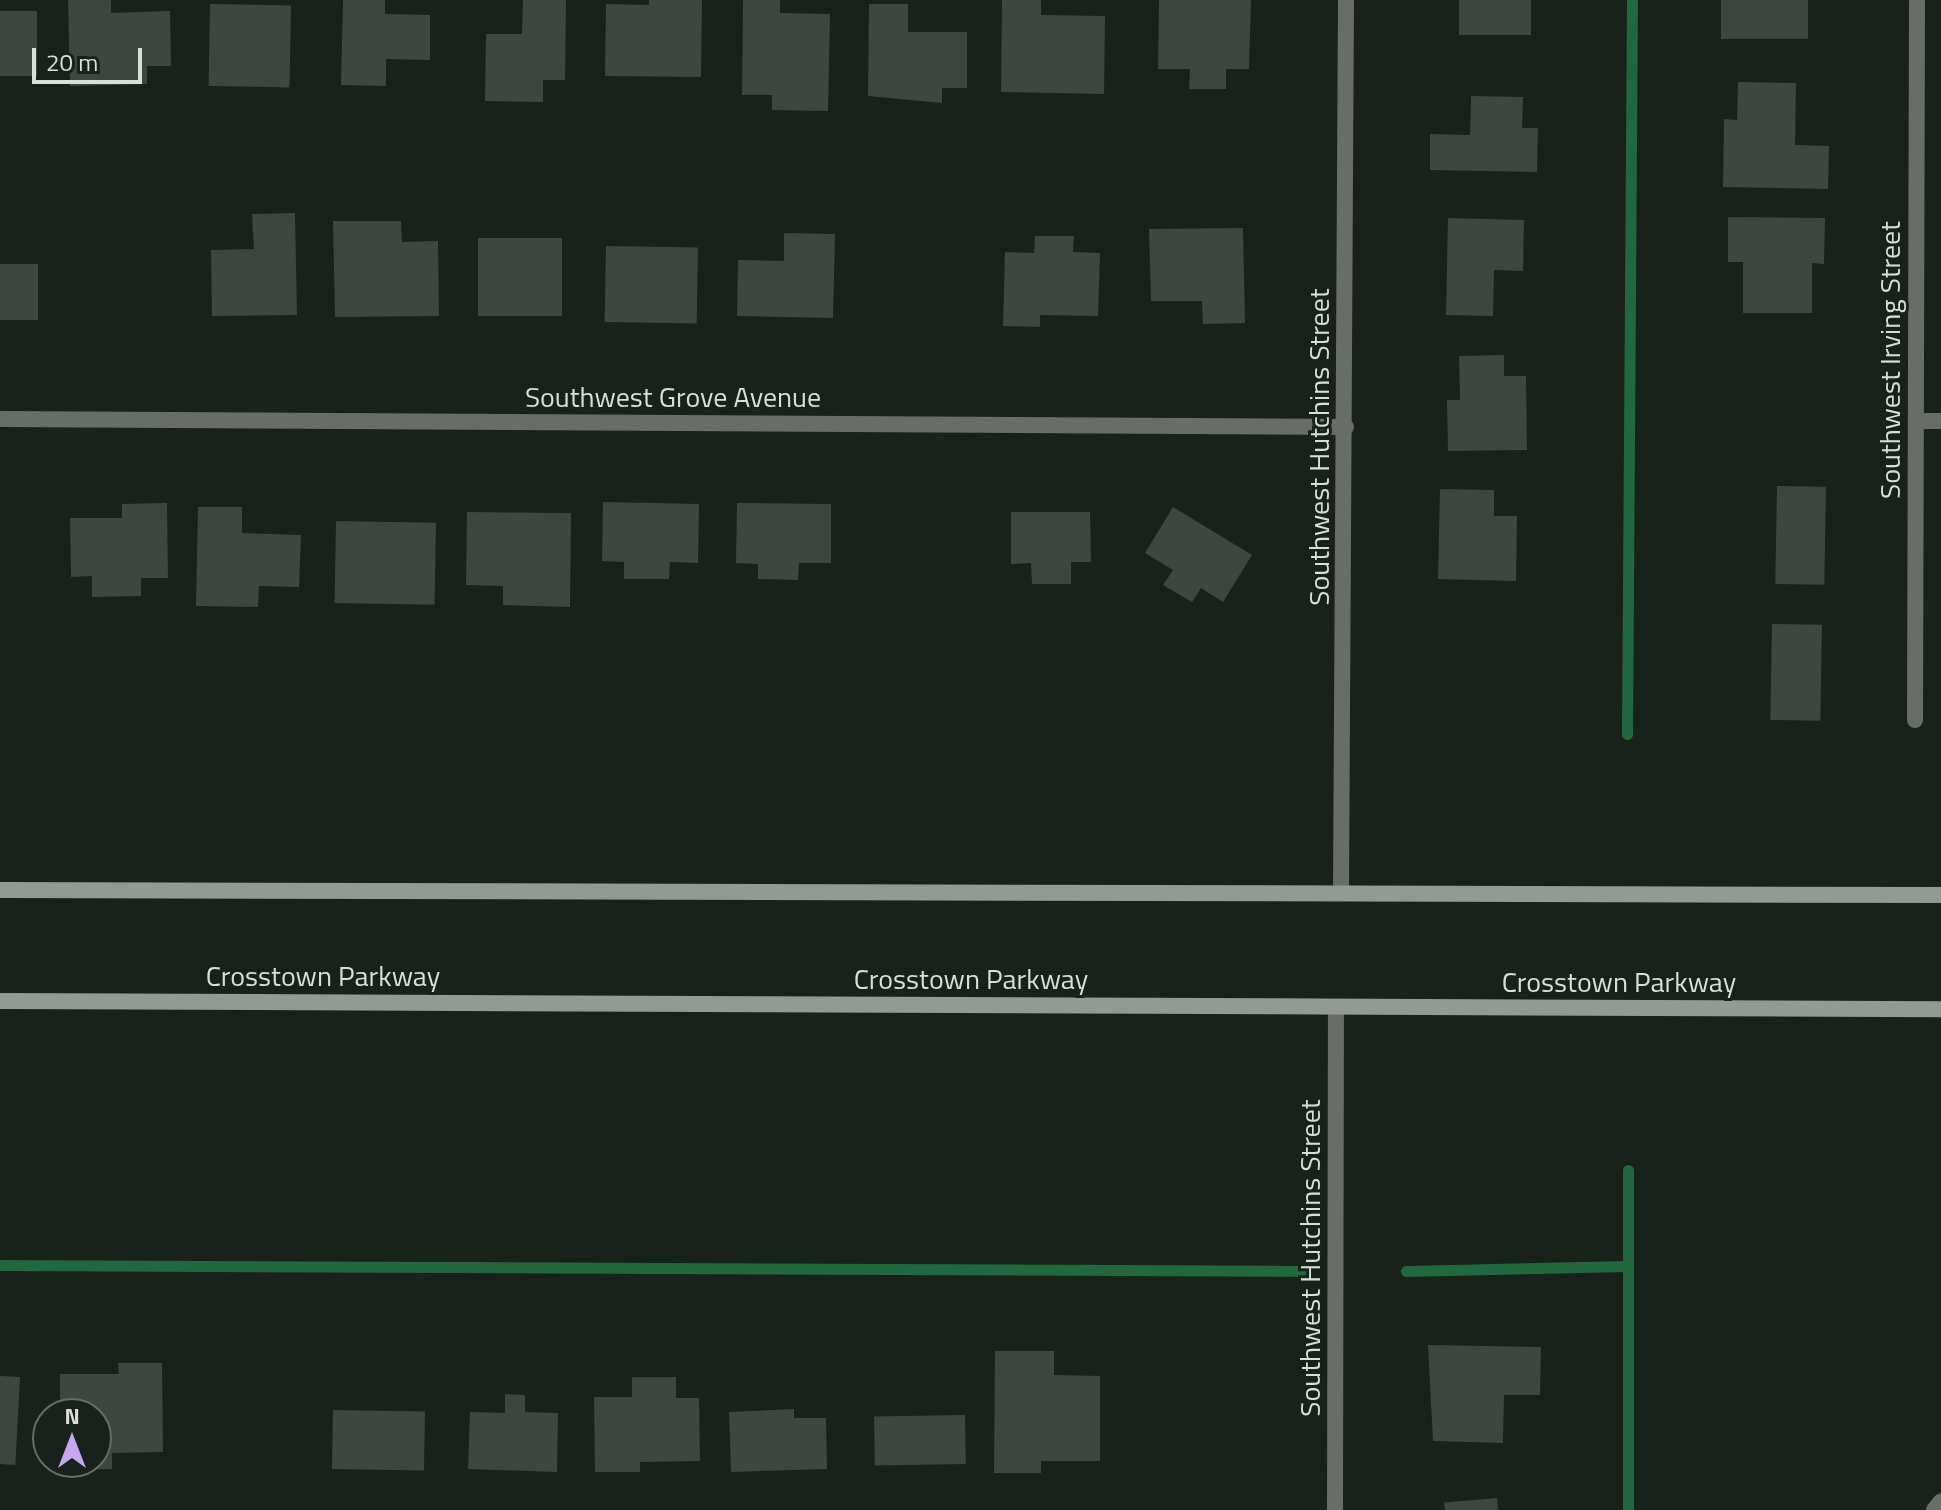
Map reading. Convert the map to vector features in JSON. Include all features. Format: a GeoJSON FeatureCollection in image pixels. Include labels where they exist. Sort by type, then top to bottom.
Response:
{"type":"FeatureCollection","features":[{"type":"Feature","properties":{"kind":"main road"},"geometry":{"type":"LineString","coordinates":[[0,890],[1941,895]]}},
{"type":"Feature","properties":{"kind":"main road","name":"Crosstown Parkway"},"geometry":{"type":"LineString","coordinates":[[0,1001],[1941,1009]]}},
{"type":"Feature","properties":{"kind":"street","name":"Southwest Hutchins Street"},"geometry":{"type":"LineString","coordinates":[[1341,893],[1346,0]]}},
{"type":"Feature","properties":{"kind":"street","name":"Southwest Irving Street"},"geometry":{"type":"LineString","coordinates":[[1915,720],[1917,0]]}},
{"type":"Feature","properties":{"kind":"street","name":"Southwest Grove Avenue"},"geometry":{"type":"LineString","coordinates":[[0,419],[1346,427]]}},
{"type":"Feature","properties":{"kind":"street"},"geometry":{"type":"LineString","coordinates":[[1916,421],[1941,421]]}},
{"type":"Feature","properties":{"kind":"street","name":"Southwest Hutchins Street"},"geometry":{"type":"LineString","coordinates":[[1335,1510],[1336,1007]]}},
{"type":"Feature","properties":{"kind":"building"},"geometry":{"type":"Polygon","coordinates":[[[68,0],[111,0],[111,13],[170,11],[171,66],[147,66],[147,84],[70,86],[68,0]]]}},
{"type":"Feature","properties":{"kind":"building"},"geometry":{"type":"Polygon","coordinates":[[[343,0],[385,0],[385,14],[430,15],[430,60],[386,59],[386,86],[341,85],[343,0]]]}},
{"type":"Feature","properties":{"kind":"building"},"geometry":{"type":"Polygon","coordinates":[[[523,0],[566,0],[565,80],[543,80],[543,102],[485,101],[486,34],[522,34],[523,0]]]}},
{"type":"Feature","properties":{"kind":"building"},"geometry":{"type":"Polygon","coordinates":[[[649,0],[702,0],[701,77],[605,76],[606,4],[649,5],[649,0]]]}},
{"type":"Feature","properties":{"kind":"building"},"geometry":{"type":"Polygon","coordinates":[[[743,0],[780,0],[780,13],[830,14],[828,111],[772,110],[772,95],[742,95],[743,0]]]}},
{"type":"Feature","properties":{"kind":"building"},"geometry":{"type":"Polygon","coordinates":[[[1002,0],[1041,0],[1041,15],[1105,16],[1104,94],[1001,92],[1002,0]]]}},
{"type":"Feature","properties":{"kind":"building"},"geometry":{"type":"Polygon","coordinates":[[[1159,0],[1251,0],[1249,69],[1226,69],[1226,89],[1189,89],[1190,69],[1158,69],[1159,0]]]}},
{"type":"Feature","properties":{"kind":"building"},"geometry":{"type":"Polygon","coordinates":[[[1459,0],[1531,0],[1531,35],[1459,35],[1459,0]]]}},
{"type":"Feature","properties":{"kind":"building"},"geometry":{"type":"Polygon","coordinates":[[[1721,0],[1808,0],[1808,39],[1721,39],[1721,0]]]}},
{"type":"Feature","properties":{"kind":"building"},"geometry":{"type":"Polygon","coordinates":[[[210,4],[291,5],[290,87],[209,86],[210,4]]]}},
{"type":"Feature","properties":{"kind":"building"},"geometry":{"type":"Polygon","coordinates":[[[869,4],[908,4],[908,32],[967,32],[967,88],[942,88],[942,103],[868,96],[869,4]]]}},
{"type":"Feature","properties":{"kind":"building"},"geometry":{"type":"Polygon","coordinates":[[[0,11],[37,11],[37,76],[0,76],[0,11]]]}},
{"type":"Feature","properties":{"kind":"building"},"geometry":{"type":"Polygon","coordinates":[[[1738,82],[1796,83],[1795,145],[1829,146],[1828,189],[1723,187],[1724,119],[1737,120],[1738,82]]]}},
{"type":"Feature","properties":{"kind":"building"},"geometry":{"type":"Polygon","coordinates":[[[1471,96],[1523,97],[1522,128],[1538,128],[1537,172],[1430,170],[1430,134],[1470,135],[1471,96]]]}},
{"type":"Feature","properties":{"kind":"building"},"geometry":{"type":"Polygon","coordinates":[[[295,213],[297,315],[212,316],[211,250],[254,249],[252,214],[295,213]]]}},
{"type":"Feature","properties":{"kind":"building"},"geometry":{"type":"Polygon","coordinates":[[[1728,217],[1825,218],[1824,264],[1812,263],[1812,313],[1743,313],[1743,262],[1728,262],[1728,217]]]}},
{"type":"Feature","properties":{"kind":"building"},"geometry":{"type":"Polygon","coordinates":[[[1448,218],[1524,220],[1523,271],[1494,270],[1493,316],[1446,315],[1448,218]]]}},
{"type":"Feature","properties":{"kind":"building"},"geometry":{"type":"Polygon","coordinates":[[[333,221],[401,221],[402,242],[438,241],[439,316],[335,317],[333,221]]]}},
{"type":"Feature","properties":{"kind":"building"},"geometry":{"type":"Polygon","coordinates":[[[1243,228],[1245,323],[1203,324],[1202,301],[1151,301],[1149,229],[1243,228]]]}},
{"type":"Feature","properties":{"kind":"building"},"geometry":{"type":"Polygon","coordinates":[[[784,233],[835,234],[833,318],[737,316],[738,260],[784,261],[784,233]]]}},
{"type":"Feature","properties":{"kind":"building"},"geometry":{"type":"Polygon","coordinates":[[[1035,236],[1074,236],[1073,252],[1100,253],[1098,316],[1040,315],[1040,327],[1003,326],[1005,252],[1034,253],[1035,236]]]}},
{"type":"Feature","properties":{"kind":"building"},"geometry":{"type":"Polygon","coordinates":[[[478,238],[562,238],[562,316],[478,316],[478,238]]]}},
{"type":"Feature","properties":{"kind":"building"},"geometry":{"type":"Polygon","coordinates":[[[606,246],[698,248],[697,324],[605,322],[606,246]]]}},
{"type":"Feature","properties":{"kind":"building"},"geometry":{"type":"Polygon","coordinates":[[[0,264],[38,264],[38,320],[0,320],[0,264]]]}},
{"type":"Feature","properties":{"kind":"building"},"geometry":{"type":"Polygon","coordinates":[[[1504,355],[1504,376],[1526,376],[1527,450],[1448,451],[1447,400],[1460,400],[1459,356],[1504,355]]]}},
{"type":"Feature","properties":{"kind":"building"},"geometry":{"type":"Polygon","coordinates":[[[1777,486],[1826,487],[1824,585],[1775,584],[1777,486]]]}},
{"type":"Feature","properties":{"kind":"building"},"geometry":{"type":"Polygon","coordinates":[[[1440,489],[1494,490],[1494,516],[1517,516],[1516,581],[1438,579],[1440,489]]]}},
{"type":"Feature","properties":{"kind":"building"},"geometry":{"type":"Polygon","coordinates":[[[603,502],[699,504],[698,563],[670,562],[669,579],[624,579],[624,562],[602,561],[603,502]]]}},
{"type":"Feature","properties":{"kind":"building"},"geometry":{"type":"Polygon","coordinates":[[[167,503],[168,578],[141,578],[141,596],[92,597],[92,576],[71,577],[70,518],[122,518],[122,504],[167,503]]]}},
{"type":"Feature","properties":{"kind":"building"},"geometry":{"type":"Polygon","coordinates":[[[737,503],[831,504],[831,563],[799,563],[798,580],[758,579],[758,564],[736,563],[737,503]]]}},
{"type":"Feature","properties":{"kind":"building"},"geometry":{"type":"Polygon","coordinates":[[[198,507],[242,507],[242,533],[301,535],[299,587],[259,586],[258,607],[196,606],[198,507]]]}},
{"type":"Feature","properties":{"kind":"building"},"geometry":{"type":"Polygon","coordinates":[[[1173,507],[1252,555],[1223,602],[1201,588],[1192,602],[1163,585],[1173,570],[1145,553],[1173,507]]]}},
{"type":"Feature","properties":{"kind":"building"},"geometry":{"type":"Polygon","coordinates":[[[467,512],[571,513],[570,607],[503,605],[503,586],[466,585],[467,512]]]}},
{"type":"Feature","properties":{"kind":"building"},"geometry":{"type":"Polygon","coordinates":[[[1011,512],[1090,512],[1091,562],[1071,562],[1071,584],[1032,584],[1031,563],[1011,564],[1011,512]]]}},
{"type":"Feature","properties":{"kind":"building"},"geometry":{"type":"Polygon","coordinates":[[[336,521],[436,523],[435,605],[335,603],[336,521]]]}},
{"type":"Feature","properties":{"kind":"building"},"geometry":{"type":"Polygon","coordinates":[[[1772,624],[1822,625],[1820,721],[1770,720],[1772,624]]]}},
{"type":"Feature","properties":{"kind":"building"},"geometry":{"type":"Polygon","coordinates":[[[1428,1345],[1541,1347],[1540,1395],[1504,1395],[1503,1443],[1433,1441],[1428,1345]]]}},
{"type":"Feature","properties":{"kind":"building"},"geometry":{"type":"Polygon","coordinates":[[[995,1351],[1054,1351],[1054,1375],[1100,1376],[1100,1461],[1041,1461],[1041,1473],[994,1473],[995,1351]]]}},
{"type":"Feature","properties":{"kind":"building"},"geometry":{"type":"Polygon","coordinates":[[[118,1363],[162,1363],[163,1452],[112,1453],[112,1398],[60,1398],[60,1374],[119,1374],[118,1363]]]}},
{"type":"Feature","properties":{"kind":"building"},"geometry":{"type":"Polygon","coordinates":[[[0,1376],[20,1377],[15,1465],[0,1464],[0,1376]]]}},
{"type":"Feature","properties":{"kind":"building"},"geometry":{"type":"Polygon","coordinates":[[[632,1377],[676,1377],[676,1398],[699,1398],[700,1461],[640,1462],[640,1472],[595,1472],[594,1397],[632,1397],[632,1377]]]}},
{"type":"Feature","properties":{"kind":"building"},"geometry":{"type":"Polygon","coordinates":[[[505,1394],[525,1395],[525,1412],[558,1413],[557,1472],[468,1469],[470,1412],[505,1413],[505,1394]]]}},
{"type":"Feature","properties":{"kind":"building"},"geometry":{"type":"Polygon","coordinates":[[[794,1409],[794,1418],[826,1418],[827,1469],[731,1472],[729,1412],[794,1409]]]}},
{"type":"Feature","properties":{"kind":"building"},"geometry":{"type":"Polygon","coordinates":[[[333,1410],[425,1412],[424,1471],[332,1469],[333,1410]]]}},
{"type":"Feature","properties":{"kind":"building"},"geometry":{"type":"Polygon","coordinates":[[[965,1415],[966,1464],[875,1466],[874,1417],[965,1415]]]}},
{"type":"Feature","properties":{"kind":"building"},"geometry":{"type":"Polygon","coordinates":[[[1497,1498],[1498,1510],[1445,1510],[1444,1503],[1497,1498]]]}},
{"type":"Feature","properties":{"kind":"waterway"},"geometry":{"type":"LineString","coordinates":[[1627,734],[1632,0]]}},
{"type":"Feature","properties":{"kind":"waterway"},"geometry":{"type":"LineString","coordinates":[[1628,1170],[1628,1510]]}},
{"type":"Feature","properties":{"kind":"waterway"},"geometry":{"type":"LineString","coordinates":[[0,1265],[1301,1271]]}},
{"type":"Feature","properties":{"kind":"waterway"},"geometry":{"type":"LineString","coordinates":[[1406,1271],[1627,1266]]}}]}
